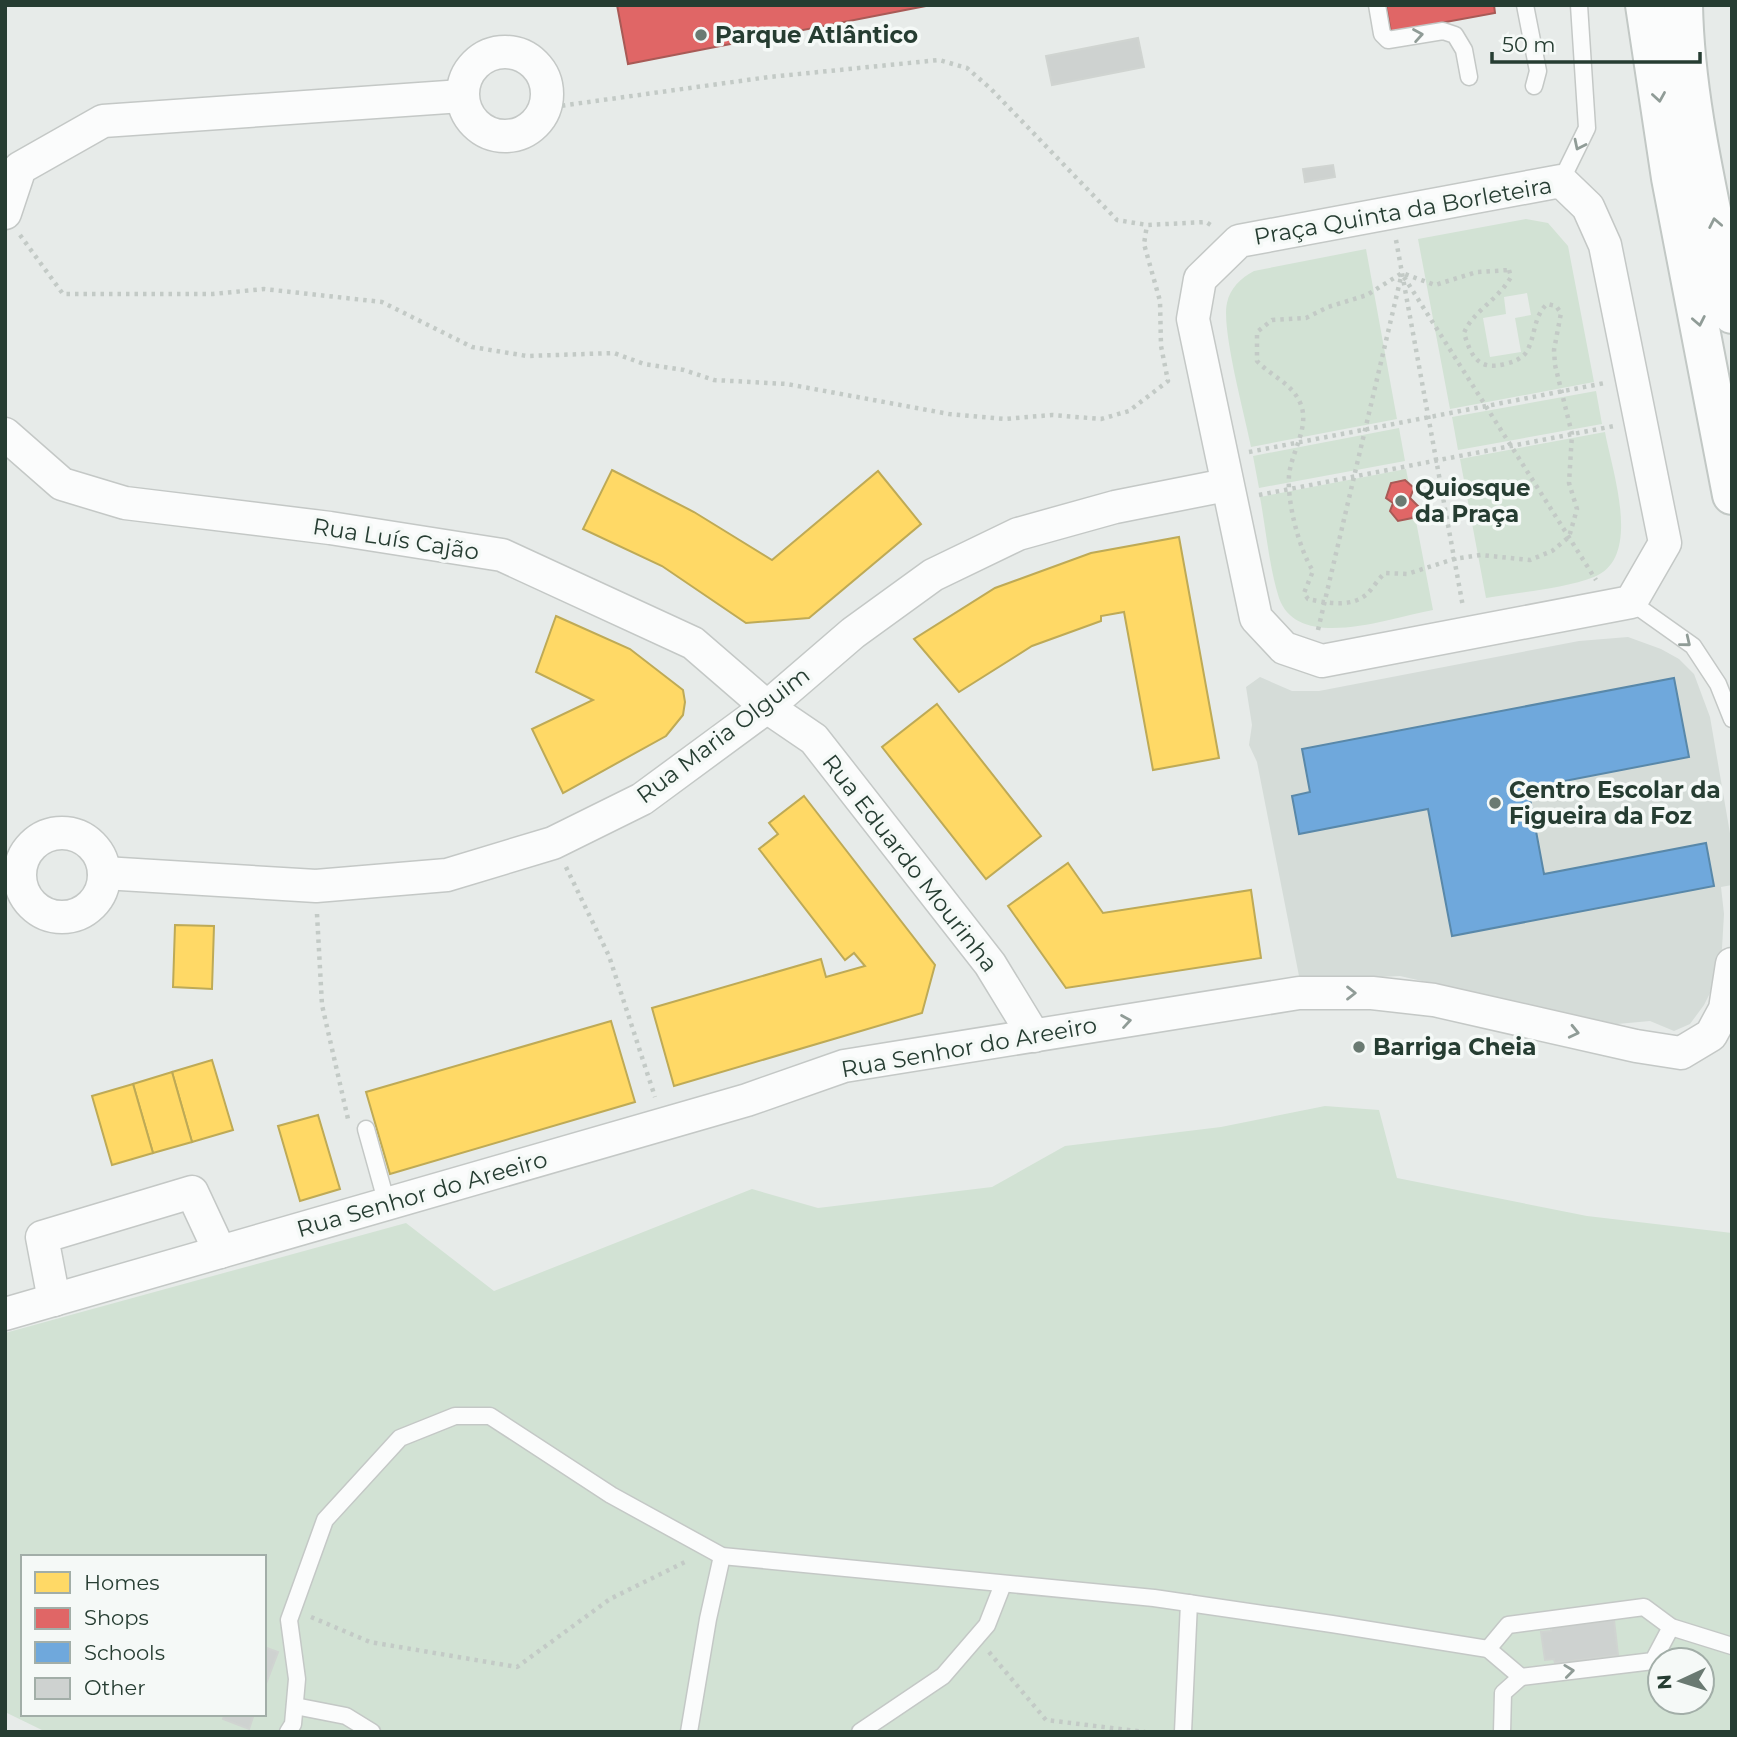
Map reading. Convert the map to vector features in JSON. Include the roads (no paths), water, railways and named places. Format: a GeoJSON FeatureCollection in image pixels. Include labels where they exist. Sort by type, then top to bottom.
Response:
{"type":"FeatureCollection","features":[{"type":"Feature","properties":{"kind":"main road"},"geometry":{"type":"LineString","coordinates":[[1645,5],[1671,178],[1732,495]]}},
{"type":"Feature","properties":{"kind":"main road"},"geometry":{"type":"LineString","coordinates":[[1683,5],[1684,39],[1694,106],[1732,314]]}},
{"type":"Feature","properties":{"kind":"street"},"geometry":{"type":"LineString","coordinates":[[503,51],[520,53],[534,62],[543,76],[548,92],[545,108],[537,123],[523,133],[507,137],[490,134],[476,126],[466,112],[462,96],[465,79],[473,65],[487,55],[503,51]]}},
{"type":"Feature","properties":{"kind":"street"},"geometry":{"type":"LineString","coordinates":[[11,222],[20,168],[103,121],[462,96]]}},
{"type":"Feature","properties":{"kind":"street","name":"Praça Quinta da Borleteira"},"geometry":{"type":"LineString","coordinates":[[1561,181],[1588,207],[1605,245],[1634,378],[1665,543],[1622,604],[1322,661],[1284,648],[1256,618],[1193,319],[1200,279],[1239,242],[1561,181]]}},
{"type":"Feature","properties":{"kind":"street","name":"Rua Luís Cajão"},"geometry":{"type":"LineString","coordinates":[[5,435],[62,484],[125,503],[330,528],[502,555],[693,643],[767,707]]}},
{"type":"Feature","properties":{"kind":"street","name":"Rua Maria Olguim"},"geometry":{"type":"LineString","coordinates":[[104,873],[316,886],[447,875],[553,843],[642,799],[767,707],[853,633],[933,575],[1018,534],[1115,507],[1226,481]]}},
{"type":"Feature","properties":{"kind":"street","name":"Rua Eduardo Mourinha"},"geometry":{"type":"LineString","coordinates":[[767,707],[814,739],[990,964],[1034,1036]]}},
{"type":"Feature","properties":{"kind":"street"},"geometry":{"type":"LineString","coordinates":[[60,832],[76,834],[91,843],[100,856],[104,873],[102,890],[93,904],[80,914],[63,918],[47,915],[33,906],[12,877],[30,846],[43,836],[60,832]]}},
{"type":"Feature","properties":{"kind":"street","name":"Rua Senhor do Areeiro"},"geometry":{"type":"LineString","coordinates":[[5,1314],[663,1125],[747,1100],[844,1066],[1299,993],[1372,993],[1434,1000],[1636,1046],[1681,1053],[1711,1035],[1725,1009],[1732,964]]}},
{"type":"Feature","properties":{"kind":"street"},"geometry":{"type":"LineString","coordinates":[[54,1300],[42,1237],[111,1215],[192,1192],[220,1252]]}},
{"type":"Feature","properties":{"kind":"lane"},"geometry":{"type":"LineString","coordinates":[[1377,5],[1382,34],[1388,40],[1443,31],[1455,35],[1464,50],[1469,77]]}},
{"type":"Feature","properties":{"kind":"lane"},"geometry":{"type":"LineString","coordinates":[[1525,5],[1538,71],[1534,86]]}},
{"type":"Feature","properties":{"kind":"lane"},"geometry":{"type":"LineString","coordinates":[[1561,181],[1587,128],[1580,5]]}},
{"type":"Feature","properties":{"kind":"lane"},"geometry":{"type":"LineString","coordinates":[[1622,604],[1693,646],[1718,684],[1732,719]]}},
{"type":"Feature","properties":{"kind":"lane"},"geometry":{"type":"LineString","coordinates":[[358,1127],[387,1203]]}},
{"type":"Feature","properties":{"kind":"lane"},"geometry":{"type":"LineString","coordinates":[[288,1732],[293,1724],[297,1679],[289,1620],[325,1520],[400,1438],[455,1416],[490,1416],[611,1495],[716,1553],[1189,1603],[1488,1648],[1521,1677]]}},
{"type":"Feature","properties":{"kind":"lane"},"geometry":{"type":"LineString","coordinates":[[689,1732],[716,1553]]}},
{"type":"Feature","properties":{"kind":"lane"},"geometry":{"type":"LineString","coordinates":[[860,1732],[943,1676],[987,1625],[1003,1584]]}},
{"type":"Feature","properties":{"kind":"lane"},"geometry":{"type":"LineString","coordinates":[[1183,1732],[1189,1603]]}},
{"type":"Feature","properties":{"kind":"lane"},"geometry":{"type":"LineString","coordinates":[[1488,1648],[1508,1625],[1644,1607],[1671,1627],[1732,1646]]}},
{"type":"Feature","properties":{"kind":"lane"},"geometry":{"type":"LineString","coordinates":[[1502,1732],[1503,1693],[1521,1677],[1653,1661],[1671,1627]]}},
{"type":"Feature","properties":{"kind":"lane"},"geometry":{"type":"LineString","coordinates":[[295,1706],[346,1716],[372,1732]]}},
{"type":"Feature","properties":{"kind":"place","name":"Parque Atlântico"},"geometry":{"type":"Point","coordinates":[701,35]}},
{"type":"Feature","properties":{"kind":"place","name":"Quiosque da Praça"},"geometry":{"type":"Point","coordinates":[1401,501]}},
{"type":"Feature","properties":{"kind":"place","name":"Centro Escolar da Figueira da Foz"},"geometry":{"type":"Point","coordinates":[1495,803]}},
{"type":"Feature","properties":{"kind":"place","name":"Barriga Cheia"},"geometry":{"type":"Point","coordinates":[1359,1047]}}]}
